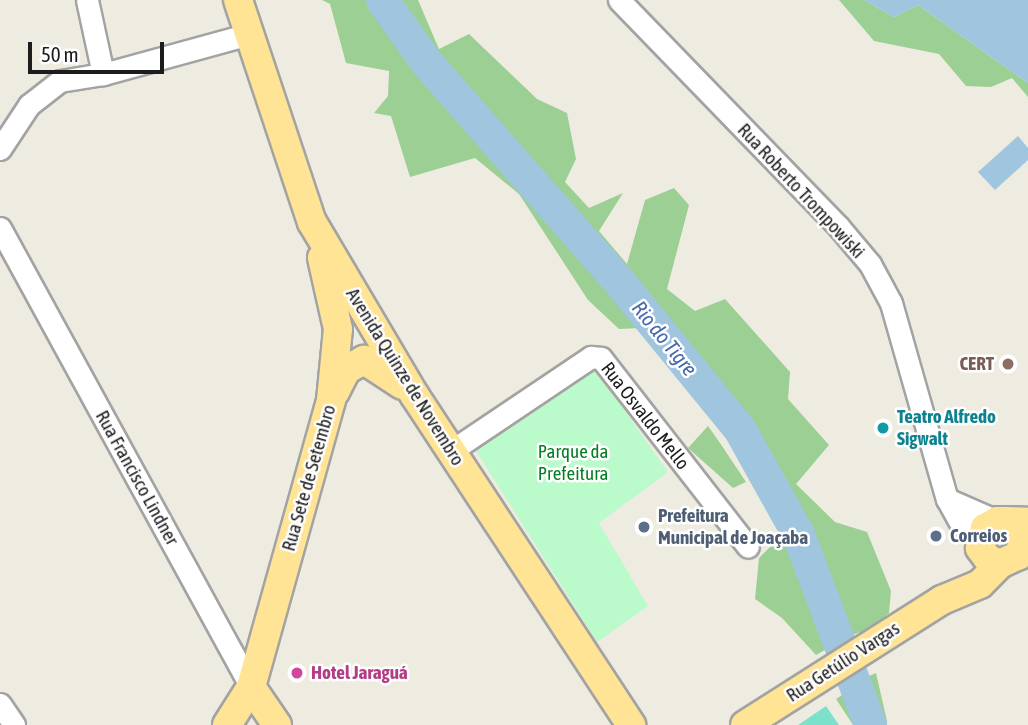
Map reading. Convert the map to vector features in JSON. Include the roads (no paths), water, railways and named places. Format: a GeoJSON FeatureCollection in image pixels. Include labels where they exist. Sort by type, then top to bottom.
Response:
{"type":"FeatureCollection","features":[{"type":"Feature","properties":{"kind":"main road","name":"Avenida Quinze de Novembro"},"geometry":{"type":"LineString","coordinates":[[238,0],[312,222],[415,397],[631,725]]}},
{"type":"Feature","properties":{"kind":"main road","name":"Rua Sete de Setembro"},"geometry":{"type":"LineString","coordinates":[[227,725],[251,687],[331,400],[338,329],[312,222]]}},
{"type":"Feature","properties":{"kind":"main road"},"geometry":{"type":"LineString","coordinates":[[338,329],[358,342],[376,331]]}},
{"type":"Feature","properties":{"kind":"main road"},"geometry":{"type":"LineString","coordinates":[[331,400],[346,370],[364,360],[384,369],[415,397]]}},
{"type":"Feature","properties":{"kind":"main road","name":"Rua Getúlio Vargas"},"geometry":{"type":"LineString","coordinates":[[745,725],[942,600],[980,584],[1004,542]]}},
{"type":"Feature","properties":{"kind":"main road","name":"Rua Francisco Lindner"},"geometry":{"type":"LineString","coordinates":[[251,687],[277,725]]}},
{"type":"Feature","properties":{"kind":"street"},"geometry":{"type":"LineString","coordinates":[[88,0],[103,74]]}},
{"type":"Feature","properties":{"kind":"street","name":"Rua Roberto Trompowiski"},"geometry":{"type":"LineString","coordinates":[[619,0],[838,226],[870,264],[891,303],[947,499],[961,524],[1004,542]]}},
{"type":"Feature","properties":{"kind":"street"},"geometry":{"type":"LineString","coordinates":[[0,149],[29,105],[60,81],[103,74],[249,34]]}},
{"type":"Feature","properties":{"kind":"street","name":"Rua Francisco Lindner"},"geometry":{"type":"LineString","coordinates":[[0,228],[251,687]]}},
{"type":"Feature","properties":{"kind":"street","name":"Rua Osvaldo Mello"},"geometry":{"type":"LineString","coordinates":[[451,451],[591,357],[601,358],[748,547]]}},
{"type":"Feature","properties":{"kind":"street"},"geometry":{"type":"LineString","coordinates":[[0,704],[14,725]]}},
{"type":"Feature","properties":{"kind":"waterway","name":"Rio do Tigre"},"geometry":{"type":"LineString","coordinates":[[382,0],[427,63],[621,284],[740,430],[798,534],[870,725]]}},
{"type":"Feature","properties":{"kind":"place","name":"CERT"},"geometry":{"type":"Point","coordinates":[1008,364]}},
{"type":"Feature","properties":{"kind":"place","name":"Teatro Alfredo Sigwalt"},"geometry":{"type":"Point","coordinates":[883,428]}},
{"type":"Feature","properties":{"kind":"place","name":"Prefeitura Municipal de Joaçaba"},"geometry":{"type":"Point","coordinates":[644,527]}},
{"type":"Feature","properties":{"kind":"place","name":"Correios"},"geometry":{"type":"Point","coordinates":[936,536]}},
{"type":"Feature","properties":{"kind":"place","name":"Hotel Jaraguá"},"geometry":{"type":"Point","coordinates":[297,673]}},
{"type":"Feature","properties":{"kind":"park label","name":"Parque da Prefeitura"},"geometry":{"type":"Point","coordinates":[573,463]}}]}
